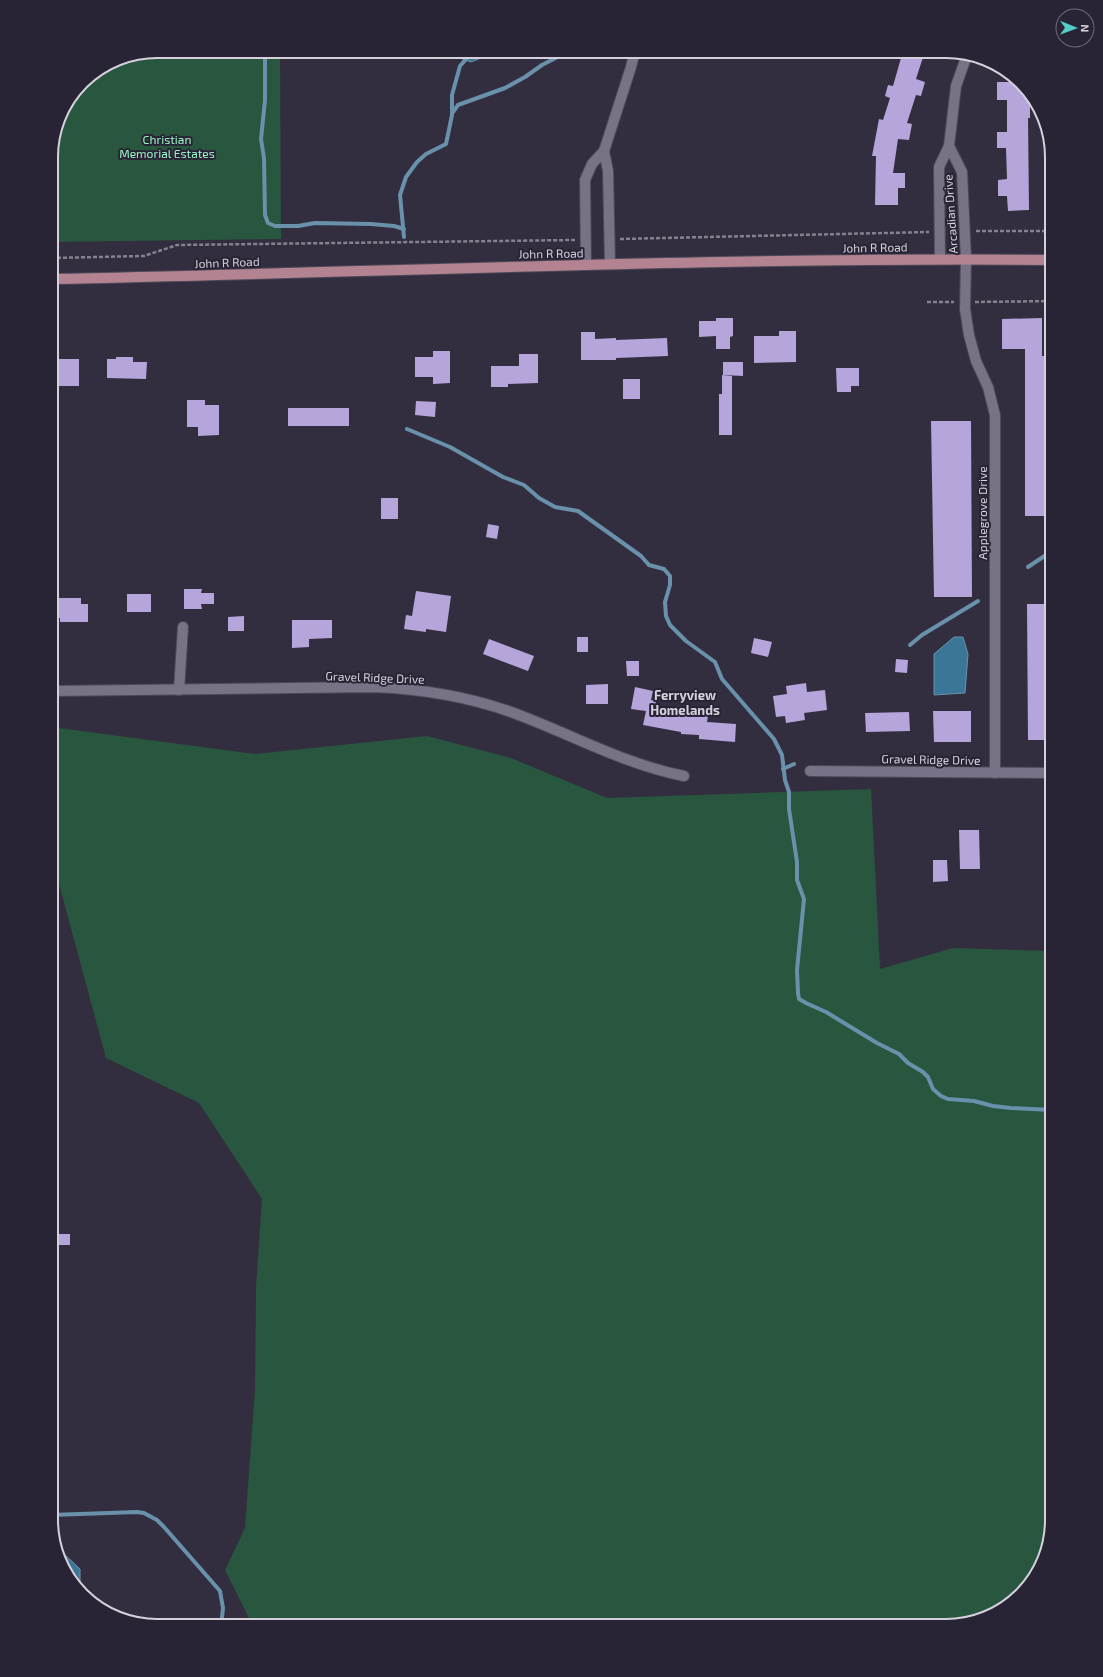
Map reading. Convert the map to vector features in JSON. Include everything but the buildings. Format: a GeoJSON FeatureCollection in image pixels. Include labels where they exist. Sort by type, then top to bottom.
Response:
{"type":"FeatureCollection","features":[{"type":"Feature","properties":{"kind":"main road","name":"John R Road"},"geometry":{"type":"LineString","coordinates":[[58,279],[610,264],[940,259],[1045,260]]}},
{"type":"Feature","properties":{"kind":"street"},"geometry":{"type":"LineString","coordinates":[[586,265],[585,180],[592,164],[604,151],[633,58]]}},
{"type":"Feature","properties":{"kind":"street","name":"Arcadian Drive"},"geometry":{"type":"LineString","coordinates":[[940,259],[939,167],[949,146],[956,86],[966,60]]}},
{"type":"Feature","properties":{"kind":"street","name":"Arcadian Drive"},"geometry":{"type":"LineString","coordinates":[[949,146],[962,172],[966,259]]}},
{"type":"Feature","properties":{"kind":"street"},"geometry":{"type":"LineString","coordinates":[[604,151],[608,171],[610,264]]}},
{"type":"Feature","properties":{"kind":"street","name":"Applegrove Drive"},"geometry":{"type":"LineString","coordinates":[[966,259],[965,302],[968,335],[976,361],[988,387],[995,415],[995,773]]}},
{"type":"Feature","properties":{"kind":"street"},"geometry":{"type":"LineString","coordinates":[[179,690],[183,627]]}},
{"type":"Feature","properties":{"kind":"street","name":"Gravel Ridge Drive"},"geometry":{"type":"LineString","coordinates":[[58,691],[374,687],[408,688],[476,701],[511,712],[641,766],[684,776]]}},
{"type":"Feature","properties":{"kind":"street","name":"Gravel Ridge Drive"},"geometry":{"type":"LineString","coordinates":[[810,771],[1045,773]]}},
{"type":"Feature","properties":{"kind":"path"},"geometry":{"type":"LineString","coordinates":[[965,231],[1045,231]]}},
{"type":"Feature","properties":{"kind":"path"},"geometry":{"type":"LineString","coordinates":[[609,238],[940,232]]}},
{"type":"Feature","properties":{"kind":"path"},"geometry":{"type":"LineString","coordinates":[[58,258],[144,256],[177,245],[585,240]]}},
{"type":"Feature","properties":{"kind":"path"},"geometry":{"type":"LineString","coordinates":[[927,302],[1045,301]]}},
{"type":"Feature","properties":{"kind":"green space","name":"Christian Memorial Estates"},"geometry":{"type":"Polygon","coordinates":[[[150,58],[280,58],[281,239],[58,242],[58,150],[61,131],[71,107],[78,97],[97,78],[113,68],[137,60],[150,58]]]}},
{"type":"Feature","properties":{"kind":"green space"},"geometry":{"type":"Polygon","coordinates":[[[58,728],[255,754],[427,736],[511,758],[607,798],[871,789],[880,969],[953,948],[1045,951],[1045,1520],[1042,1546],[1032,1570],[1016,1590],[996,1606],[972,1616],[946,1619],[250,1619],[225,1570],[245,1528],[255,1389],[256,1288],[262,1199],[199,1103],[106,1058],[58,880],[58,728]]]}},
{"type":"Feature","properties":{"kind":"water"},"geometry":{"type":"Polygon","coordinates":[[[460,58],[481,58],[471,62],[460,58]]]}},
{"type":"Feature","properties":{"kind":"water"},"geometry":{"type":"Polygon","coordinates":[[[954,637],[963,637],[968,654],[965,693],[934,695],[934,654],[954,637]]]}},
{"type":"Feature","properties":{"kind":"water"},"geometry":{"type":"Polygon","coordinates":[[[64,1554],[80,1569],[80,1582],[71,1570],[64,1554]]]}},
{"type":"Feature","properties":{"kind":"waterway"},"geometry":{"type":"LineString","coordinates":[[265,58],[265,100],[261,139],[264,158],[265,215],[268,223],[275,226],[298,226],[315,223],[371,224],[394,226],[404,229]]}},
{"type":"Feature","properties":{"kind":"waterway"},"geometry":{"type":"LineString","coordinates":[[404,237],[400,195],[406,177],[417,162],[426,154],[446,144],[452,115],[452,95],[460,66],[467,58]]}},
{"type":"Feature","properties":{"kind":"waterway"},"geometry":{"type":"LineString","coordinates":[[453,112],[458,105],[505,88],[556,58]]}},
{"type":"Feature","properties":{"kind":"waterway"},"geometry":{"type":"LineString","coordinates":[[407,429],[450,447],[503,477],[524,485],[539,498],[555,507],[578,511],[641,556],[649,565],[664,569],[670,576],[670,585],[665,602],[666,616],[670,625],[686,641],[715,662],[722,679],[774,739],[782,755],[785,780],[789,792],[789,809],[797,862],[797,880],[804,899],[797,970],[799,999],[826,1012],[877,1043],[899,1054],[908,1063],[923,1072],[928,1077],[933,1089],[941,1096],[948,1099],[974,1101],[993,1106],[1045,1110]]}},
{"type":"Feature","properties":{"kind":"waterway"},"geometry":{"type":"LineString","coordinates":[[1028,567],[1045,556]]}},
{"type":"Feature","properties":{"kind":"waterway"},"geometry":{"type":"LineString","coordinates":[[910,645],[922,635],[978,601]]}},
{"type":"Feature","properties":{"kind":"waterway"},"geometry":{"type":"LineString","coordinates":[[783,769],[794,764]]}},
{"type":"Feature","properties":{"kind":"waterway"},"geometry":{"type":"LineString","coordinates":[[58,1515],[137,1512],[144,1513],[157,1520],[220,1591],[223,1608],[222,1619]]}},
{"type":"Feature","properties":{"kind":"district","name":"Ferryview Homelands"},"geometry":{"type":"Point","coordinates":[685,702]}}]}
